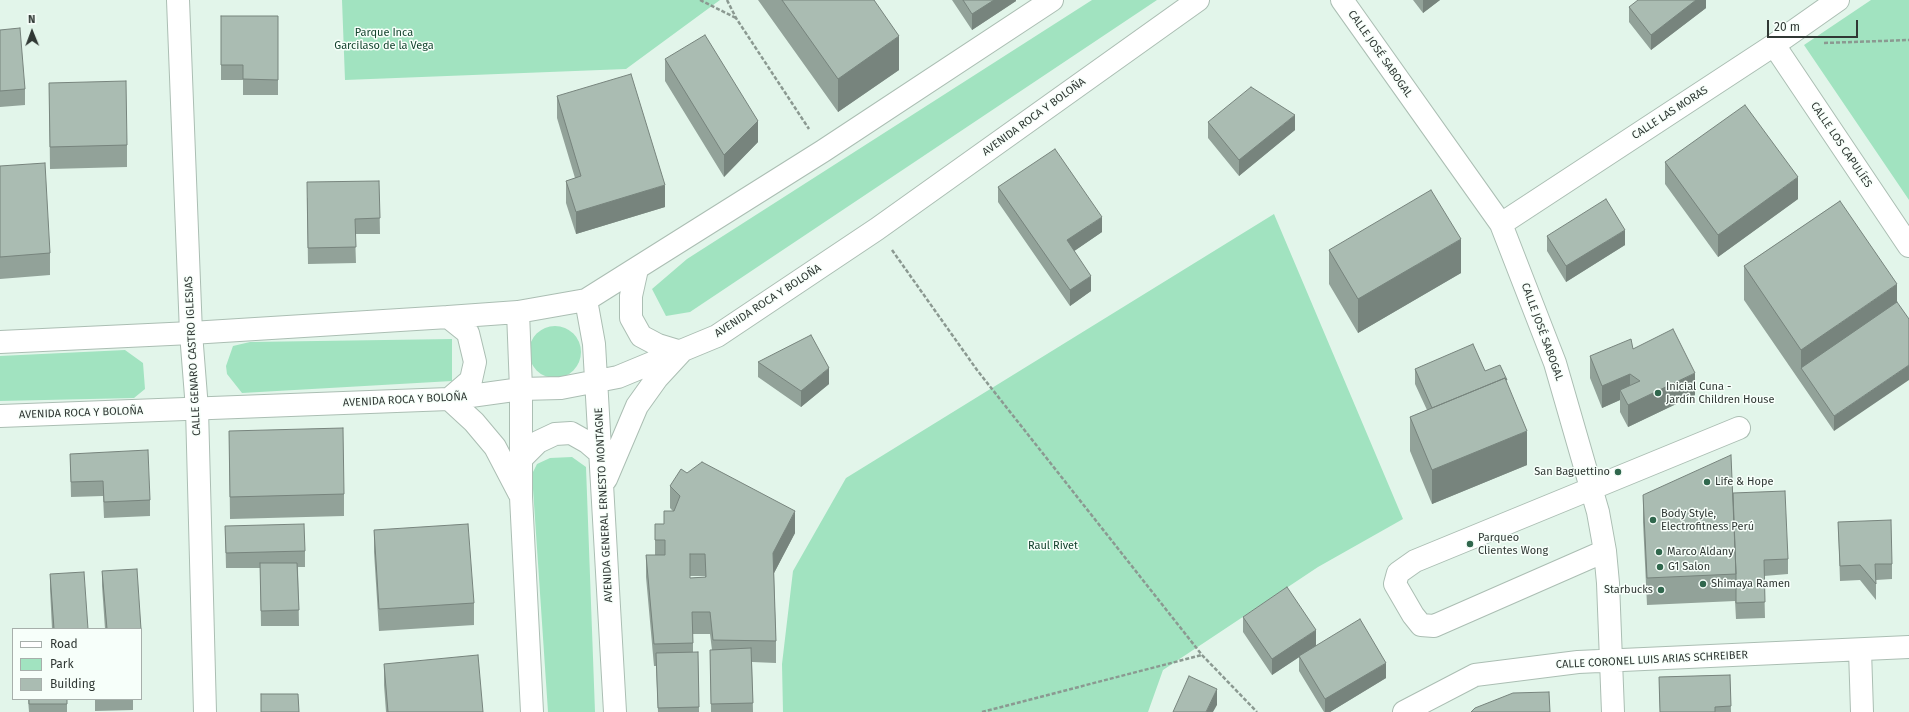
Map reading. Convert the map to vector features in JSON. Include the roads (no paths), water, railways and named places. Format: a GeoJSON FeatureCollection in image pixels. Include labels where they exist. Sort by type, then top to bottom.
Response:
{"type":"FeatureCollection","features":[{"type":"Feature","properties":{"kind":"main road","name":"CALLE GENARO CASTRO IGLESIAS"},"geometry":{"type":"LineString","coordinates":[[178,0],[191,333],[197,409],[204,712]]}},
{"type":"Feature","properties":{"kind":"main road"},"geometry":{"type":"LineString","coordinates":[[0,342],[191,333],[448,318],[518,312],[586,300],[823,151],[1052,0]]}},
{"type":"Feature","properties":{"kind":"main road","name":"AVENIDA ROCA Y BOLOÑA"},"geometry":{"type":"LineString","coordinates":[[0,416],[449,399],[521,390],[561,388],[618,377],[717,336],[878,229],[1198,0]]}},
{"type":"Feature","properties":{"kind":"main road","name":"CALLE JOSÉ SABOGAL"},"geometry":{"type":"LineString","coordinates":[[1342,0],[1501,224],[1555,363],[1598,512],[1605,551],[1608,583],[1613,712]]}},
{"type":"Feature","properties":{"kind":"main road","name":"CALLE LAS MORAS"},"geometry":{"type":"LineString","coordinates":[[1501,224],[1774,45],[1838,0]]}},
{"type":"Feature","properties":{"kind":"main road","name":"CALLE LOS CAPULÍES"},"geometry":{"type":"LineString","coordinates":[[1774,45],[1909,246]]}},
{"type":"Feature","properties":{"kind":"main road"},"geometry":{"type":"LineString","coordinates":[[603,486],[637,406],[657,378],[681,352],[658,345],[641,336],[631,318],[631,296],[637,269]]}},
{"type":"Feature","properties":{"kind":"main road","name":"AVENIDA GENERAL ERNESTO MONTAGNE"},"geometry":{"type":"LineString","coordinates":[[586,300],[594,344],[597,382],[616,712]]}},
{"type":"Feature","properties":{"kind":"main road"},"geometry":{"type":"LineString","coordinates":[[518,312],[521,390],[521,497],[532,712]]}},
{"type":"Feature","properties":{"kind":"main road"},"geometry":{"type":"LineString","coordinates":[[448,318],[468,333],[475,362],[471,380],[449,399],[474,422],[495,447],[521,497]]}},
{"type":"Feature","properties":{"kind":"main road"},"geometry":{"type":"LineString","coordinates":[[1605,551],[1434,626],[1421,625],[1413,615],[1395,584],[1398,573],[1415,561],[1739,428]]}},
{"type":"Feature","properties":{"kind":"main road"},"geometry":{"type":"LineString","coordinates":[[522,458],[538,442],[555,434],[571,433],[587,442],[601,454]]}},
{"type":"Feature","properties":{"kind":"main road","name":"CALLE CORONEL LUIS ARIAS SCHREIBER"},"geometry":{"type":"LineString","coordinates":[[1404,712],[1475,675],[1578,662],[1909,647]]}},
{"type":"Feature","properties":{"kind":"main road"},"geometry":{"type":"LineString","coordinates":[[1860,650],[1862,712]]}},
{"type":"Feature","properties":{"kind":"place","name":"Inicial Cuna - Jardín Children House"},"geometry":{"type":"Point","coordinates":[1658,393]}},
{"type":"Feature","properties":{"kind":"place","name":"San Baguettino"},"geometry":{"type":"Point","coordinates":[1618,472]}},
{"type":"Feature","properties":{"kind":"place","name":"Life & Hope"},"geometry":{"type":"Point","coordinates":[1707,482]}},
{"type":"Feature","properties":{"kind":"place","name":"Body Style, Electrofitness Perú"},"geometry":{"type":"Point","coordinates":[1653,520]}},
{"type":"Feature","properties":{"kind":"place","name":"Parqueo Clientes Wong"},"geometry":{"type":"Point","coordinates":[1470,544]}},
{"type":"Feature","properties":{"kind":"place","name":"Marco Aldany"},"geometry":{"type":"Point","coordinates":[1659,552]}},
{"type":"Feature","properties":{"kind":"place","name":"G1 Salon"},"geometry":{"type":"Point","coordinates":[1660,567]}},
{"type":"Feature","properties":{"kind":"place","name":"Shimaya Ramen"},"geometry":{"type":"Point","coordinates":[1703,584]}},
{"type":"Feature","properties":{"kind":"place","name":"Starbucks"},"geometry":{"type":"Point","coordinates":[1661,590]}},
{"type":"Feature","properties":{"kind":"park label","name":"Parque Inca Garcilaso de la Vega"},"geometry":{"type":"Point","coordinates":[384,39]}},
{"type":"Feature","properties":{"kind":"park label","name":"Raul Rivet"},"geometry":{"type":"Point","coordinates":[1053,546]}}]}
